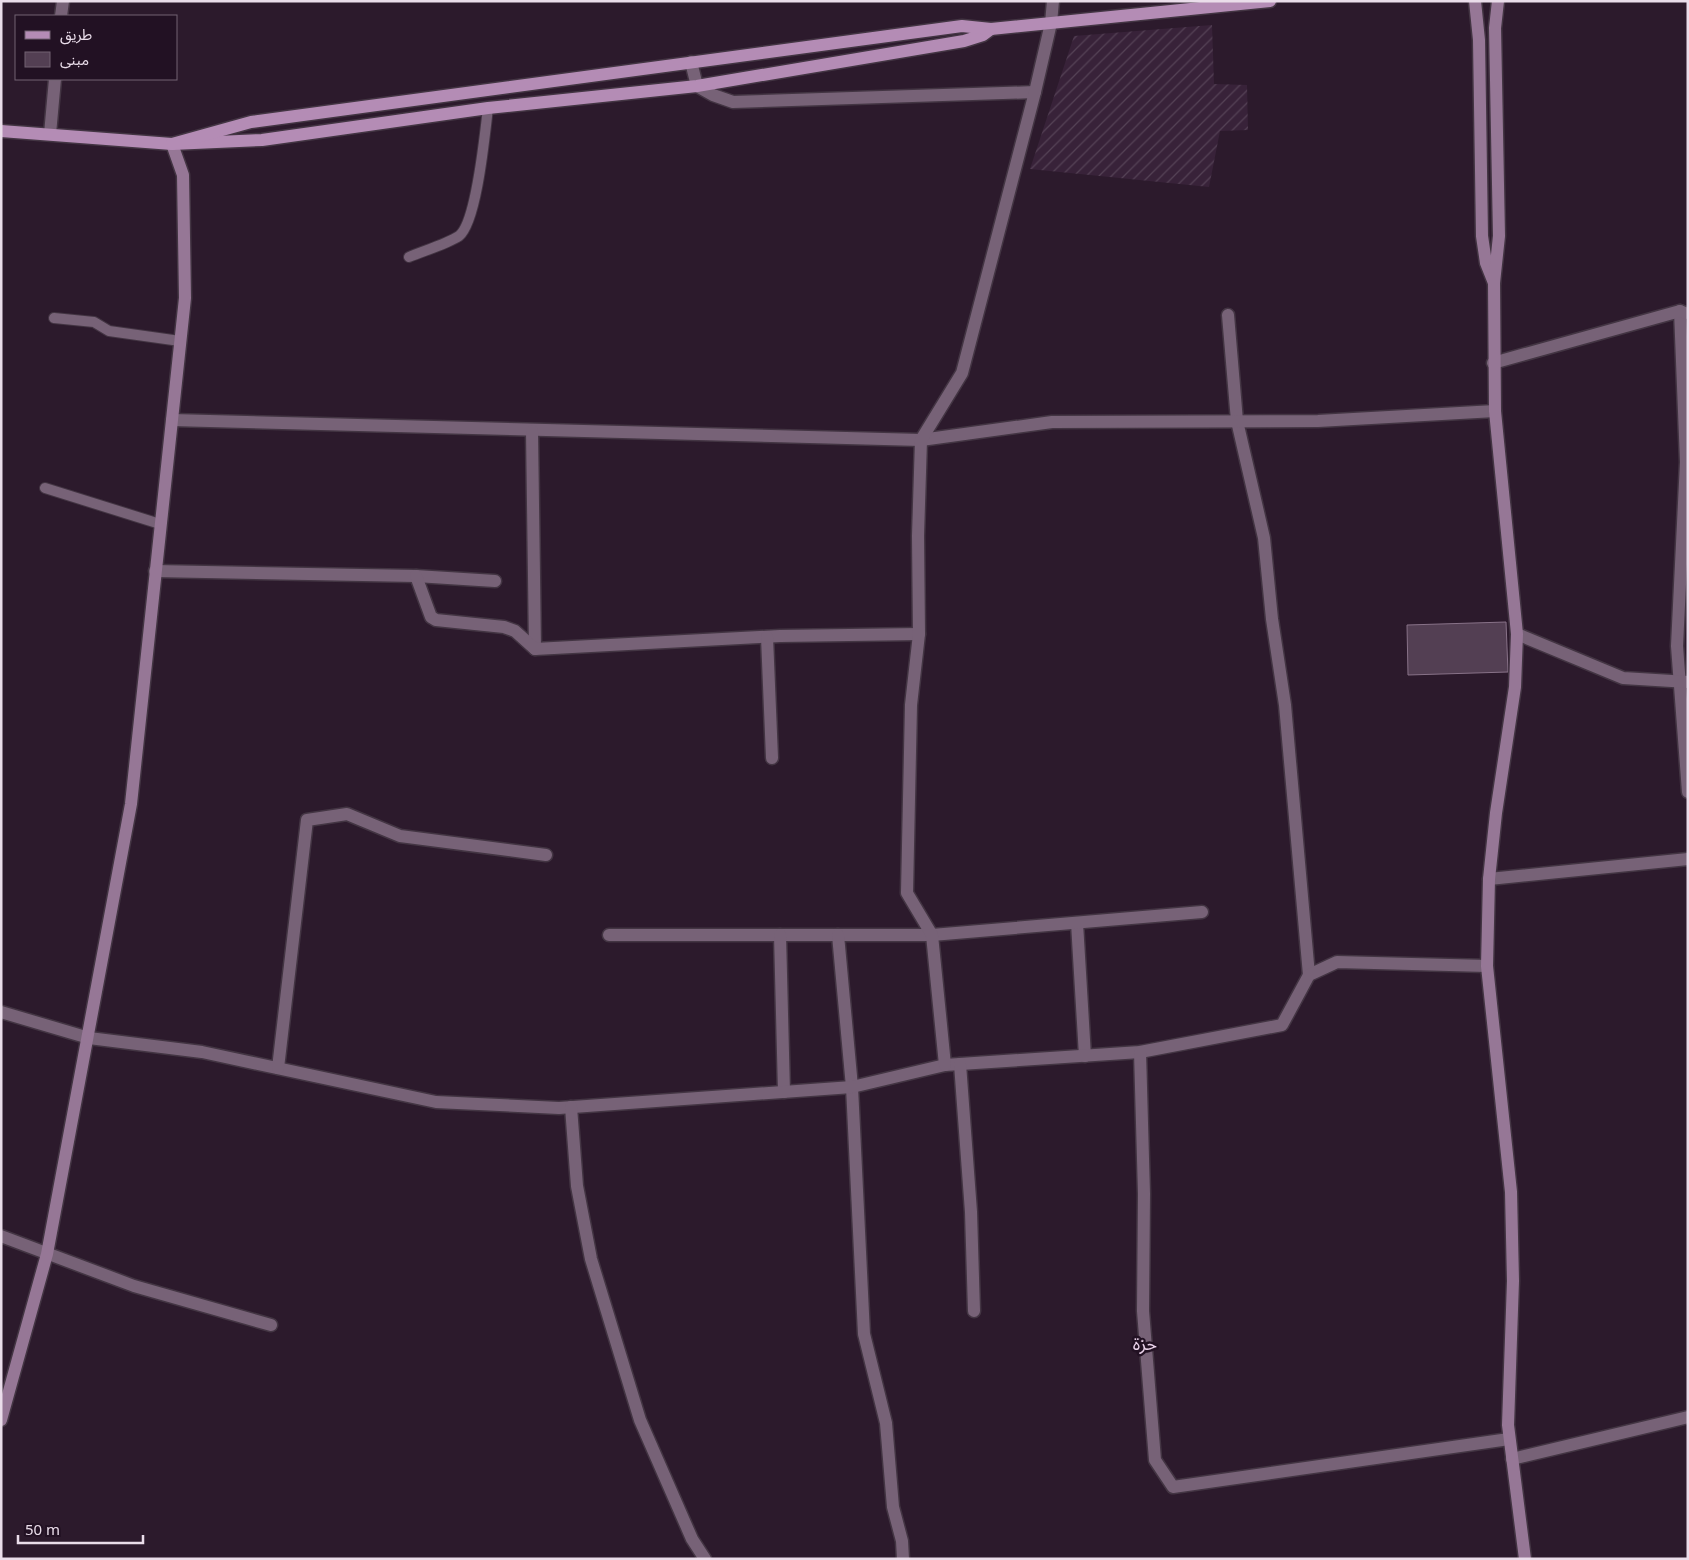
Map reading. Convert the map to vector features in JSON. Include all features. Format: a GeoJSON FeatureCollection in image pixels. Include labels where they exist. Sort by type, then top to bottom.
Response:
{"type":"FeatureCollection","features":[{"type":"Feature","properties":{"kind":"main road"},"geometry":{"type":"LineString","coordinates":[[172,144],[251,122],[962,26],[991,29],[1270,1]]}},
{"type":"Feature","properties":{"kind":"main road"},"geometry":{"type":"LineString","coordinates":[[1,131],[172,144],[262,140],[488,108],[696,86],[964,41],[983,35],[991,29]]}},
{"type":"Feature","properties":{"kind":"street"},"geometry":{"type":"LineString","coordinates":[[62,15],[63,1]]}},
{"type":"Feature","properties":{"kind":"street"},"geometry":{"type":"LineString","coordinates":[[945,1065],[932,935],[907,893],[911,706],[919,634],[918,536],[921,440],[962,373],[1035,92],[1051,23],[1053,1]]}},
{"type":"Feature","properties":{"kind":"street"},"geometry":{"type":"LineString","coordinates":[[1475,1],[1479,34],[1482,236],[1486,264],[1494,283]]}},
{"type":"Feature","properties":{"kind":"street"},"geometry":{"type":"LineString","coordinates":[[1498,1],[1495,28],[1499,236],[1494,283],[1493,363],[1495,411],[1516,634],[1515,686],[1496,813],[1489,879],[1488,966],[1508,1153],[1513,1232],[1509,1439],[1525,1559]]}},
{"type":"Feature","properties":{"kind":"street"},"geometry":{"type":"LineString","coordinates":[[691,62],[696,86],[713,95],[733,102],[1035,92]]}},
{"type":"Feature","properties":{"kind":"street"},"geometry":{"type":"LineString","coordinates":[[50,134],[56,80]]}},
{"type":"Feature","properties":{"kind":"street"},"geometry":{"type":"LineString","coordinates":[[1,1420],[47,1254],[89,1038],[130,804],[185,298],[183,176],[172,144]]}},
{"type":"Feature","properties":{"kind":"street"},"geometry":{"type":"LineString","coordinates":[[1493,363],[1684,313],[1686,462],[1677,646],[1684,682],[1688,792]]}},
{"type":"Feature","properties":{"kind":"street"},"geometry":{"type":"LineString","coordinates":[[1,1012],[89,1038],[202,1052],[436,1102],[571,1108],[852,1087],[945,1065],[1140,1052],[1282,1025],[1309,975],[1285,705],[1272,619],[1264,538],[1237,421],[1228,315]]}},
{"type":"Feature","properties":{"kind":"street"},"geometry":{"type":"LineString","coordinates":[[172,420],[921,440],[1052,422],[1318,421],[1495,411]]}},
{"type":"Feature","properties":{"kind":"street"},"geometry":{"type":"LineString","coordinates":[[532,431],[535,649]]}},
{"type":"Feature","properties":{"kind":"street"},"geometry":{"type":"LineString","coordinates":[[155,572],[416,576],[494,582]]}},
{"type":"Feature","properties":{"kind":"street"},"geometry":{"type":"LineString","coordinates":[[416,576],[431,617],[436,620],[504,627],[515,631],[535,649],[767,637],[919,634]]}},
{"type":"Feature","properties":{"kind":"street"},"geometry":{"type":"LineString","coordinates":[[1516,634],[1623,678],[1684,682]]}},
{"type":"Feature","properties":{"kind":"street"},"geometry":{"type":"LineString","coordinates":[[767,637],[772,758]]}},
{"type":"Feature","properties":{"kind":"street"},"geometry":{"type":"LineString","coordinates":[[278,1068],[307,820],[347,814],[400,836],[546,854]]}},
{"type":"Feature","properties":{"kind":"street"},"geometry":{"type":"LineString","coordinates":[[1489,879],[1688,859]]}},
{"type":"Feature","properties":{"kind":"street"},"geometry":{"type":"LineString","coordinates":[[609,935],[932,935],[1202,912]]}},
{"type":"Feature","properties":{"kind":"street"},"geometry":{"type":"LineString","coordinates":[[1077,923],[1085,1056]]}},
{"type":"Feature","properties":{"kind":"street"},"geometry":{"type":"LineString","coordinates":[[780,935],[784,1092]]}},
{"type":"Feature","properties":{"kind":"street"},"geometry":{"type":"LineString","coordinates":[[838,935],[852,1087],[864,1334],[886,1423],[893,1508],[902,1541],[903,1559]]}},
{"type":"Feature","properties":{"kind":"street"},"geometry":{"type":"LineString","coordinates":[[1309,975],[1337,962],[1488,966]]}},
{"type":"Feature","properties":{"kind":"street"},"geometry":{"type":"LineString","coordinates":[[1140,1052],[1146,1341],[1155,1460],[1173,1488],[1509,1439]]}},
{"type":"Feature","properties":{"kind":"street"},"geometry":{"type":"LineString","coordinates":[[960,1064],[971,1212],[974,1311]]}},
{"type":"Feature","properties":{"kind":"street"},"geometry":{"type":"LineString","coordinates":[[571,1108],[577,1186],[591,1259],[640,1420],[692,1539],[706,1559]]}},
{"type":"Feature","properties":{"kind":"street"},"geometry":{"type":"LineString","coordinates":[[1,1236],[134,1286],[271,1325]]}},
{"type":"Feature","properties":{"kind":"street"},"geometry":{"type":"LineString","coordinates":[[1512,1459],[1688,1417]]}},
{"type":"Feature","properties":{"kind":"lane"},"geometry":{"type":"LineString","coordinates":[[409,257],[460,235],[469,219],[475,198],[488,108]]}},
{"type":"Feature","properties":{"kind":"lane"},"geometry":{"type":"LineString","coordinates":[[54,318],[94,322],[108,331],[180,341]]}},
{"type":"Feature","properties":{"kind":"lane"},"geometry":{"type":"LineString","coordinates":[[45,488],[160,524]]}},
{"type":"Feature","properties":{"kind":"shaded area"},"geometry":{"type":"Polygon","coordinates":[[[1212,25],[1214,84],[1247,85],[1248,130],[1220,131],[1209,187],[1030,169],[1074,36],[1212,25]]]}},
{"type":"Feature","properties":{"kind":"building"},"geometry":{"type":"Polygon","coordinates":[[[1506,622],[1508,672],[1408,675],[1407,625],[1506,622]]]}},
{"type":"Feature","properties":{"kind":"district","name":"حزة"},"geometry":{"type":"Point","coordinates":[1145,1344]}}]}
